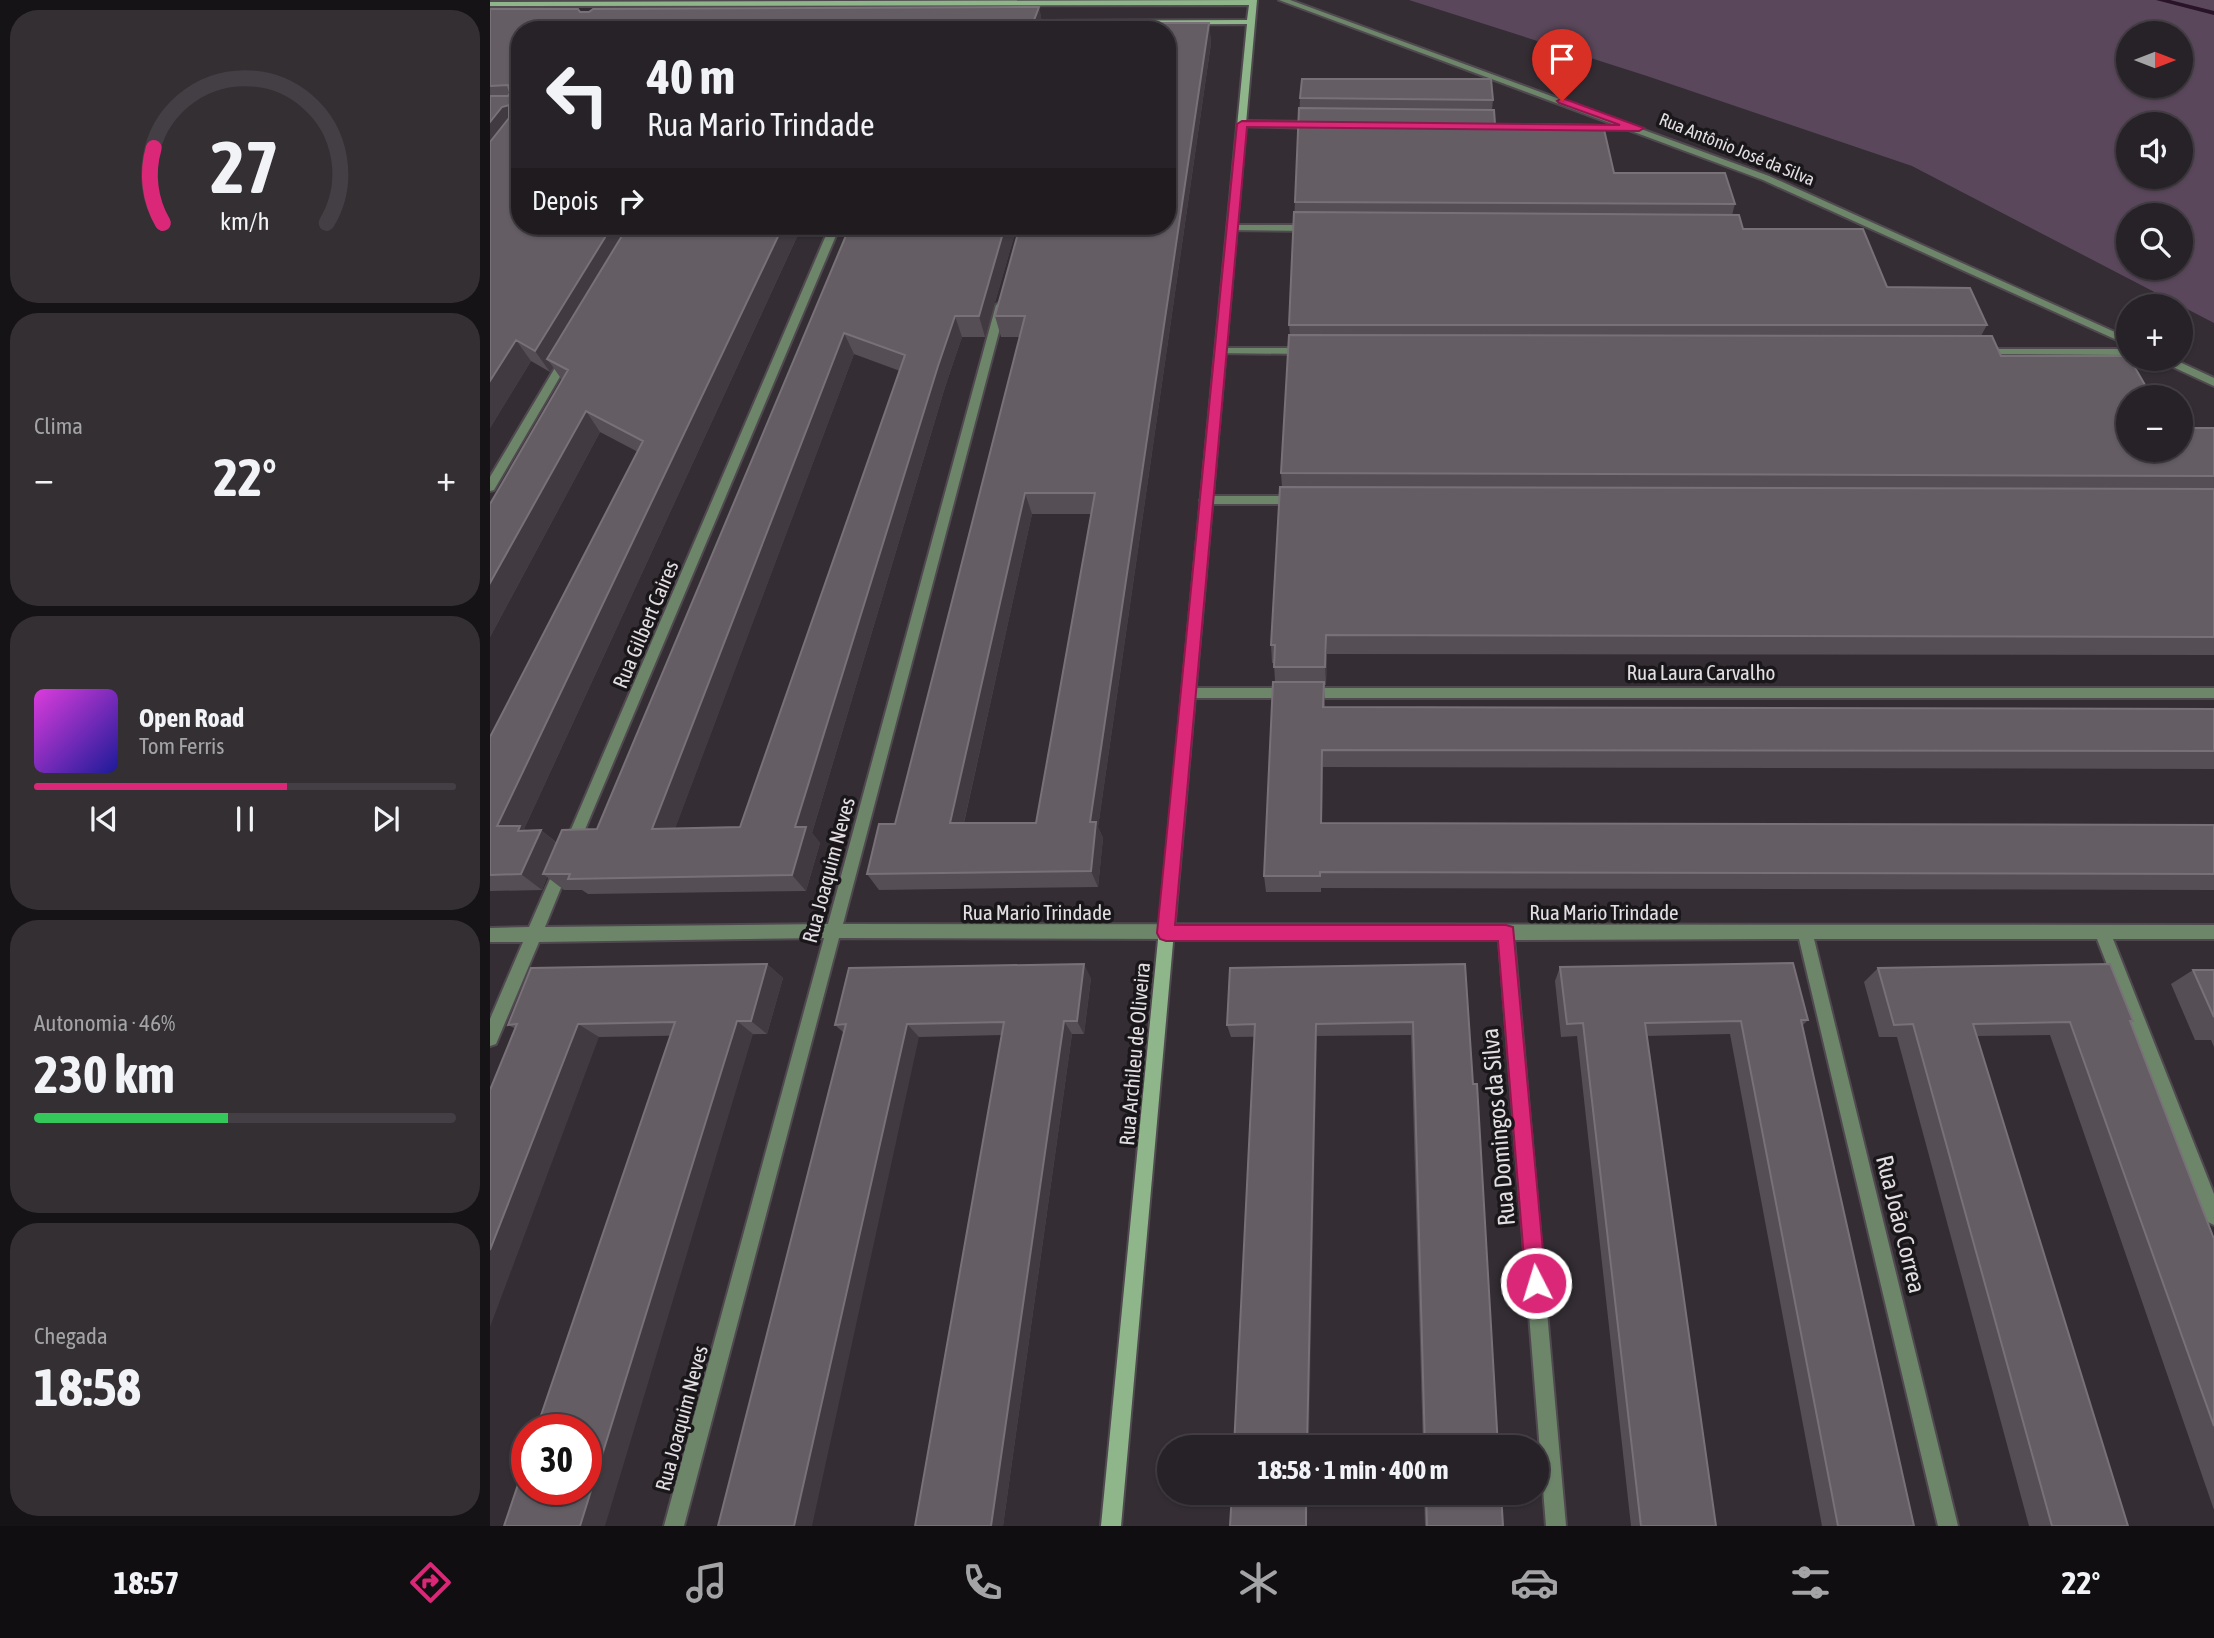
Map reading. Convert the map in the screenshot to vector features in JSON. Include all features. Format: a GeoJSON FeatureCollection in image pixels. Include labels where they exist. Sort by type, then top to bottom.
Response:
{"type":"FeatureCollection","features":[{"type":"Feature","properties":{"kind":"street","name":"Rua Antônio José da Silva"},"geometry":{"type":"LineString","coordinates":[[1283,0],[1639,128],[1766,178],[2116,336]]}},
{"type":"Feature","properties":{"kind":"street"},"geometry":{"type":"LineString","coordinates":[[490,4],[1253,1]]}},
{"type":"Feature","properties":{"kind":"street","name":"Rua Archileu de Oliveira"},"geometry":{"type":"LineString","coordinates":[[1111,1526],[1253,1]]}},
{"type":"Feature","properties":{"kind":"street"},"geometry":{"type":"LineString","coordinates":[[607,14],[614,4]]}},
{"type":"Feature","properties":{"kind":"street"},"geometry":{"type":"LineString","coordinates":[[1176,24],[1251,22]]}},
{"type":"Feature","properties":{"kind":"street"},"geometry":{"type":"LineString","coordinates":[[1242,124],[1324,125]]}},
{"type":"Feature","properties":{"kind":"street"},"geometry":{"type":"LineString","coordinates":[[1597,128],[1639,128]]}},
{"type":"Feature","properties":{"kind":"street"},"geometry":{"type":"LineString","coordinates":[[1232,228],[1330,229]]}},
{"type":"Feature","properties":{"kind":"street"},"geometry":{"type":"LineString","coordinates":[[1861,232],[1889,232]]}},
{"type":"Feature","properties":{"kind":"street","name":"Rua Gilbert Caires"},"geometry":{"type":"LineString","coordinates":[[490,1038],[831,235]]}},
{"type":"Feature","properties":{"kind":"street","name":"Rua Joaquim Neves"},"geometry":{"type":"LineString","coordinates":[[674,1526],[1005,292]]}},
{"type":"Feature","properties":{"kind":"street"},"geometry":{"type":"LineString","coordinates":[[490,487],[574,345]]}},
{"type":"Feature","properties":{"kind":"street"},"geometry":{"type":"LineString","coordinates":[[1220,351],[1318,351]]}},
{"type":"Feature","properties":{"kind":"street"},"geometry":{"type":"LineString","coordinates":[[1974,352],[2116,352]]}},
{"type":"Feature","properties":{"kind":"street"},"geometry":{"type":"LineString","coordinates":[[2190,371],[2214,382]]}},
{"type":"Feature","properties":{"kind":"street"},"geometry":{"type":"LineString","coordinates":[[1206,500],[1318,500]]}},
{"type":"Feature","properties":{"kind":"street","name":"Rua Laura Carvalho"},"geometry":{"type":"LineString","coordinates":[[1189,693],[2214,693]]}},
{"type":"Feature","properties":{"kind":"street","name":"Rua Mario Trindade"},"geometry":{"type":"LineString","coordinates":[[490,935],[833,931],[2214,932]]}},
{"type":"Feature","properties":{"kind":"street"},"geometry":{"type":"LineString","coordinates":[[2102,932],[2214,1216]]}},
{"type":"Feature","properties":{"kind":"street","name":"Rua Domingos da Silva"},"geometry":{"type":"LineString","coordinates":[[1506,933],[1556,1526]]}},
{"type":"Feature","properties":{"kind":"street","name":"Rua João Correa"},"geometry":{"type":"LineString","coordinates":[[1805,933],[1948,1526]]}},
{"type":"Feature","properties":{"kind":"shaded area"},"geometry":{"type":"Polygon","coordinates":[[[1409,0],[2214,0],[2214,323],[2193,312],[2193,294],[2158,294],[2131,280],[2193,280],[2193,203],[2116,203],[2116,272],[1912,166],[1647,76],[1409,0]]]}},
{"type":"Feature","properties":{"kind":"building"},"geometry":{"type":"Polygon","coordinates":[[[1039,7],[1034,21],[511,21],[511,235],[606,235],[535,351],[516,340],[490,381],[490,142],[509,118],[509,105],[502,107],[490,122],[490,96],[508,96],[510,93],[508,85],[490,86],[490,9],[578,9],[580,12],[593,9],[1039,7]]]}},
{"type":"Feature","properties":{"kind":"building"},"geometry":{"type":"Polygon","coordinates":[[[1176,23],[1209,23],[1090,822],[1096,822],[1091,871],[867,874],[879,824],[895,824],[1025,316],[995,316],[1018,235],[1176,235],[1176,23]],[[1025,493],[950,823],[1036,823],[1095,493],[1025,493]]]}},
{"type":"Feature","properties":{"kind":"building"},"geometry":{"type":"Polygon","coordinates":[[[1302,79],[1491,79],[1493,100],[1300,98],[1302,79]]]}},
{"type":"Feature","properties":{"kind":"building"},"geometry":{"type":"Polygon","coordinates":[[[1299,108],[1494,110],[1495,124],[1603,125],[1614,173],[1725,173],[1735,204],[1295,202],[1299,108]]]}},
{"type":"Feature","properties":{"kind":"building"},"geometry":{"type":"Polygon","coordinates":[[[1294,212],[1739,215],[1743,229],[1863,229],[1887,287],[1970,288],[1987,325],[1289,325],[1294,212]]]}},
{"type":"Feature","properties":{"kind":"building"},"geometry":{"type":"Polygon","coordinates":[[[623,235],[779,235],[497,826],[520,826],[518,831],[541,830],[521,874],[490,875],[490,737],[643,441],[586,411],[490,583],[490,504],[568,370],[547,359],[623,235]]]}},
{"type":"Feature","properties":{"kind":"building"},"geometry":{"type":"Polygon","coordinates":[[[846,235],[1002,235],[979,316],[955,316],[938,366],[795,827],[806,827],[792,875],[568,879],[570,874],[543,874],[562,830],[597,829],[846,235]],[[844,333],[652,829],[740,827],[905,355],[844,333]]]}},
{"type":"Feature","properties":{"kind":"building"},"geometry":{"type":"Polygon","coordinates":[[[1289,335],[1992,336],[2001,356],[2116,356],[2116,371],[2137,371],[2145,385],[2116,385],[2116,462],[2193,462],[2193,428],[2214,428],[2214,476],[1281,473],[1289,335]]]}},
{"type":"Feature","properties":{"kind":"building"},"geometry":{"type":"Polygon","coordinates":[[[1280,487],[2214,489],[2214,637],[1326,635],[1325,667],[1274,667],[1275,645],[1271,645],[1280,487]]]}},
{"type":"Feature","properties":{"kind":"building"},"geometry":{"type":"Polygon","coordinates":[[[1273,682],[1324,682],[1323,707],[2214,709],[2214,751],[1322,750],[1321,823],[2214,825],[2214,874],[1320,872],[1320,876],[1264,876],[1273,682]]]}},
{"type":"Feature","properties":{"kind":"building"},"geometry":{"type":"Polygon","coordinates":[[[1793,963],[1808,1020],[1801,1020],[1914,1526],[1838,1526],[1741,1021],[1645,1023],[1716,1526],[1641,1526],[1583,1023],[1567,1024],[1560,967],[1793,963]]]}},
{"type":"Feature","properties":{"kind":"building"},"geometry":{"type":"Polygon","coordinates":[[[767,964],[751,1021],[737,1021],[602,1455],[602,1414],[541,1414],[675,1022],[578,1024],[490,1250],[490,1090],[517,1024],[508,1025],[531,968],[767,964]]]}},
{"type":"Feature","properties":{"kind":"building"},"geometry":{"type":"Polygon","coordinates":[[[1084,964],[1077,1021],[1064,1021],[991,1526],[915,1526],[1004,1022],[907,1024],[794,1526],[718,1526],[846,1024],[835,1025],[849,968],[1084,964]]]}},
{"type":"Feature","properties":{"kind":"building"},"geometry":{"type":"Polygon","coordinates":[[[1465,964],[1473,1084],[1477,1084],[1497,1435],[1425,1435],[1413,1022],[1316,1024],[1307,1435],[1235,1435],[1255,1024],[1227,1025],[1230,968],[1465,964]]]}},
{"type":"Feature","properties":{"kind":"building"},"geometry":{"type":"Polygon","coordinates":[[[2110,964],[2214,1239],[2214,1426],[2070,1022],[1973,1024],[2128,1526],[2052,1526],[1913,1024],[1894,1025],[1878,968],[2110,964]]]}},
{"type":"Feature","properties":{"kind":"building"},"geometry":{"type":"Polygon","coordinates":[[[2193,970],[2214,970],[2214,1017],[2193,970]]]}},
{"type":"Feature","properties":{"kind":"building"},"geometry":{"type":"Polygon","coordinates":[[[511,1505],[587,1505],[580,1526],[504,1526],[511,1505]]]}},
{"type":"Feature","properties":{"kind":"building"},"geometry":{"type":"Polygon","coordinates":[[[1231,1505],[1306,1505],[1306,1526],[1230,1526],[1231,1505]]]}},
{"type":"Feature","properties":{"kind":"building"},"geometry":{"type":"Polygon","coordinates":[[[1426,1505],[1502,1505],[1503,1526],[1427,1526],[1426,1505]]]}},
{"type":"Feature","properties":{"kind":"waterway"},"geometry":{"type":"LineString","coordinates":[[2160,0],[2214,13]]}},
{"type":"Feature","properties":{"kind":"route"},"geometry":{"type":"LineString","coordinates":[[1536,1283],[1506,933],[1166,933],[1242,124],[1639,128],[1562,101]]}}]}
